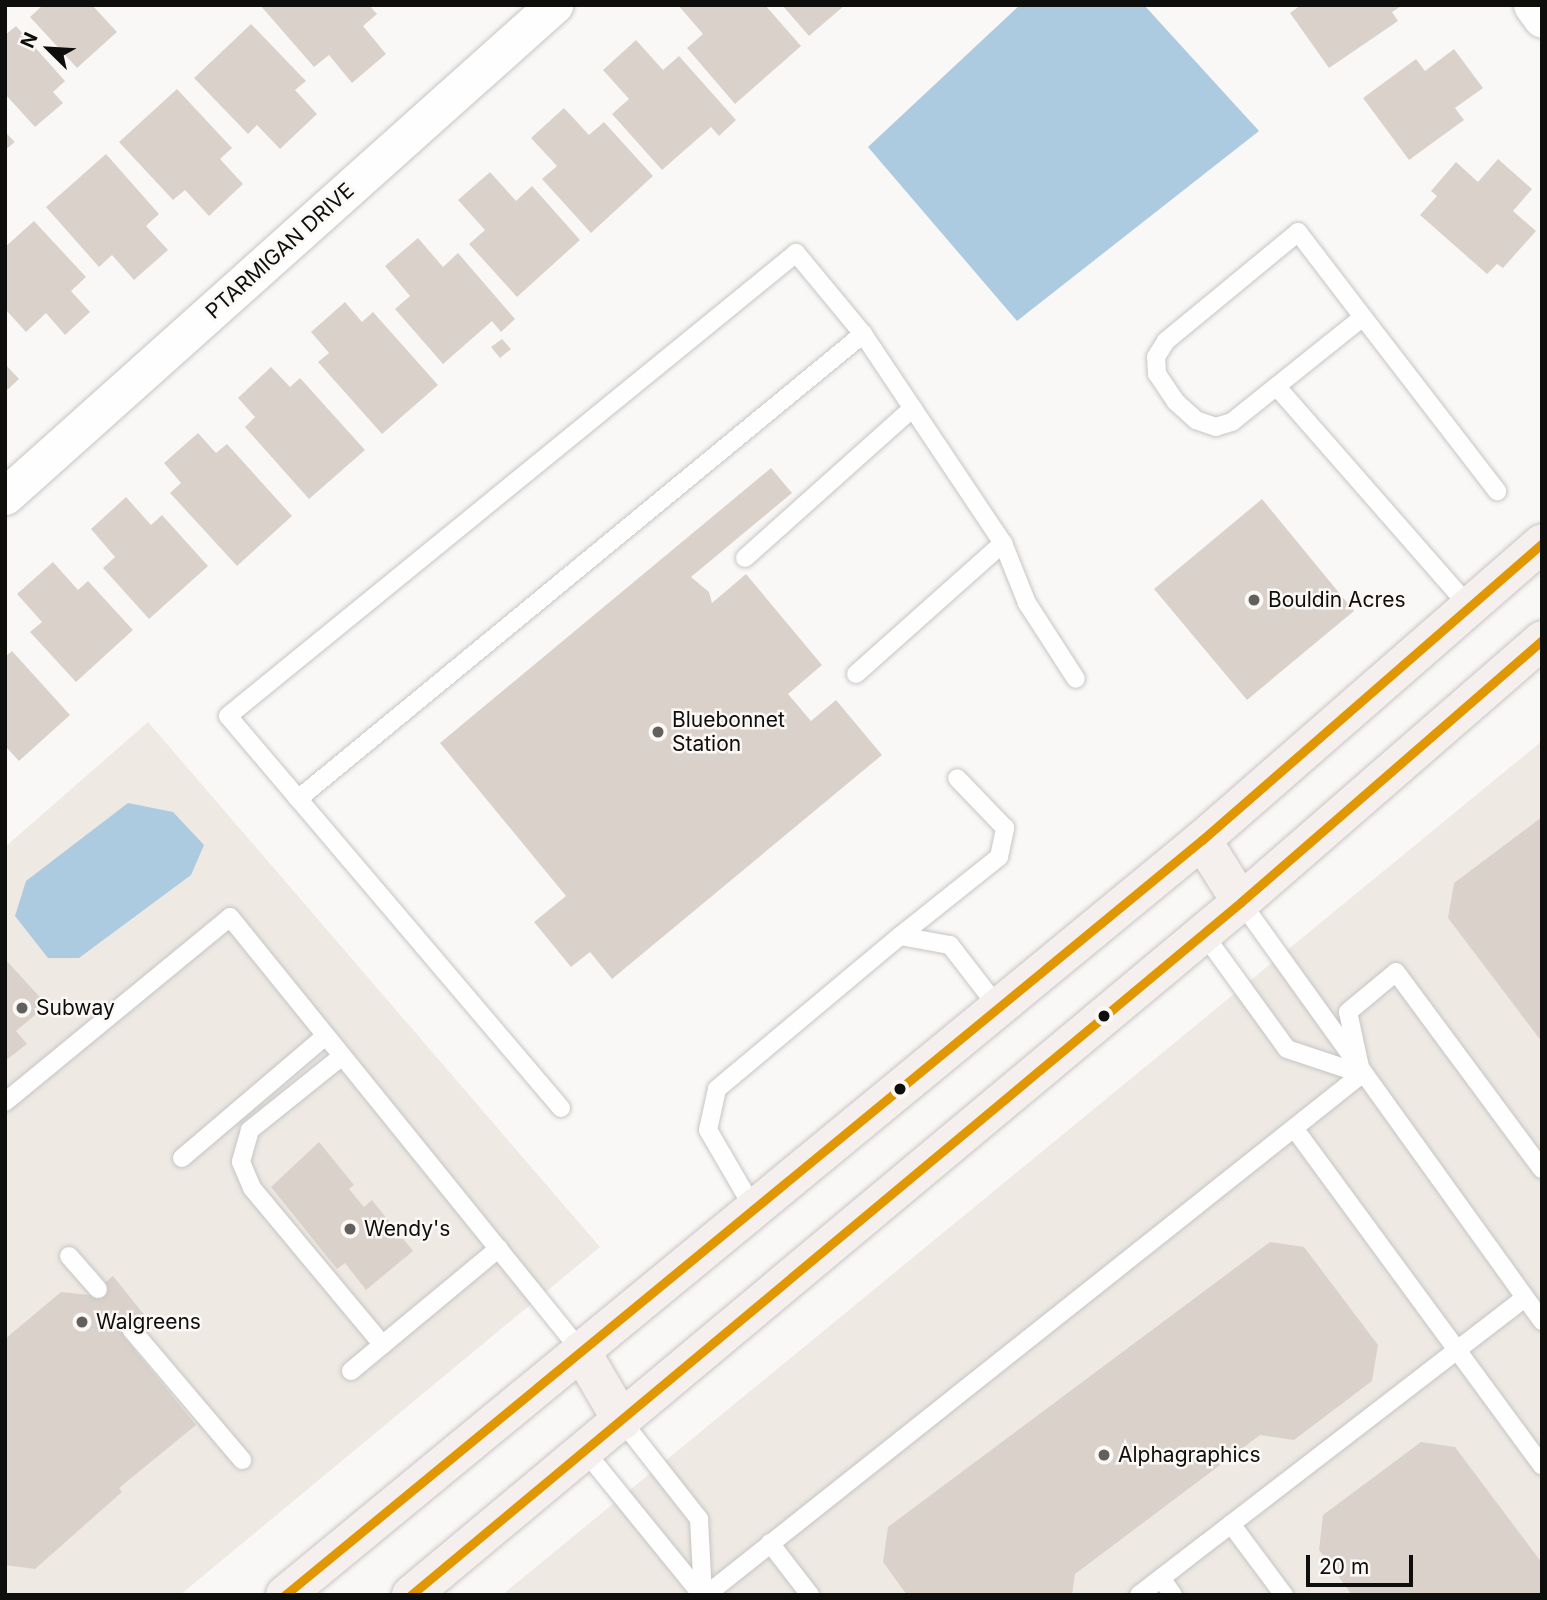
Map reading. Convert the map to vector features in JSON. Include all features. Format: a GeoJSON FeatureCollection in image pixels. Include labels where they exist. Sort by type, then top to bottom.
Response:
{"type":"FeatureCollection","features":[{"type":"Feature","properties":{"kind":"main road"},"geometry":{"type":"LineString","coordinates":[[285,1595],[1202,840],[1542,543]]}},
{"type":"Feature","properties":{"kind":"main road"},"geometry":{"type":"LineString","coordinates":[[411,1595],[1241,902],[1542,640]]}},
{"type":"Feature","properties":{"kind":"main road"},"geometry":{"type":"LineString","coordinates":[[1202,840],[1241,902]]}},
{"type":"Feature","properties":{"kind":"main road"},"geometry":{"type":"LineString","coordinates":[[581,1350],[622,1421]]}},
{"type":"Feature","properties":{"kind":"street","name":"PTARMIGAN DRIVE"},"geometry":{"type":"LineString","coordinates":[[5,496],[554,5]]}},
{"type":"Feature","properties":{"kind":"street"},"geometry":{"type":"LineString","coordinates":[[1532,5],[1542,19]]}},
{"type":"Feature","properties":{"kind":"lane"},"geometry":{"type":"LineString","coordinates":[[1363,317],[1232,422],[1216,426],[1196,420],[1176,402],[1157,374],[1156,357],[1167,341],[1298,232],[1497,491]]}},
{"type":"Feature","properties":{"kind":"lane"},"geometry":{"type":"LineString","coordinates":[[561,1108],[228,716],[796,253],[863,334],[1003,543],[1027,603],[1076,679]]}},
{"type":"Feature","properties":{"kind":"lane"},"geometry":{"type":"LineString","coordinates":[[298,799],[863,334]]}},
{"type":"Feature","properties":{"kind":"lane"},"geometry":{"type":"LineString","coordinates":[[1277,387],[1469,606]]}},
{"type":"Feature","properties":{"kind":"lane"},"geometry":{"type":"LineString","coordinates":[[745,558],[913,408]]}},
{"type":"Feature","properties":{"kind":"lane"},"geometry":{"type":"LineString","coordinates":[[856,674],[1003,543]]}},
{"type":"Feature","properties":{"kind":"lane"},"geometry":{"type":"LineString","coordinates":[[754,1209],[708,1130],[718,1089],[900,936],[999,857],[1005,828],[957,778]]}},
{"type":"Feature","properties":{"kind":"lane"},"geometry":{"type":"LineString","coordinates":[[1241,902],[1542,1321]]}},
{"type":"Feature","properties":{"kind":"lane"},"geometry":{"type":"LineString","coordinates":[[5,1102],[230,917],[324,1037],[581,1350]]}},
{"type":"Feature","properties":{"kind":"lane"},"geometry":{"type":"LineString","coordinates":[[1203,933],[1287,1049],[1362,1074]]}},
{"type":"Feature","properties":{"kind":"lane"},"geometry":{"type":"LineString","coordinates":[[900,936],[950,945],[998,1007]]}},
{"type":"Feature","properties":{"kind":"lane"},"geometry":{"type":"LineString","coordinates":[[1362,1074],[1348,1012],[1396,972],[1542,1169]]}},
{"type":"Feature","properties":{"kind":"lane"},"geometry":{"type":"LineString","coordinates":[[182,1158],[324,1037]]}},
{"type":"Feature","properties":{"kind":"lane"},"geometry":{"type":"LineString","coordinates":[[341,1057],[250,1130],[241,1162],[252,1188],[383,1345]]}},
{"type":"Feature","properties":{"kind":"lane"},"geometry":{"type":"LineString","coordinates":[[704,1595],[1362,1074]]}},
{"type":"Feature","properties":{"kind":"lane"},"geometry":{"type":"LineString","coordinates":[[1294,1128],[1455,1351],[1542,1466]]}},
{"type":"Feature","properties":{"kind":"lane"},"geometry":{"type":"LineString","coordinates":[[351,1371],[499,1248]]}},
{"type":"Feature","properties":{"kind":"lane"},"geometry":{"type":"LineString","coordinates":[[69,1256],[97,1289]]}},
{"type":"Feature","properties":{"kind":"lane"},"geometry":{"type":"LineString","coordinates":[[1139,1595],[1524,1298]]}},
{"type":"Feature","properties":{"kind":"lane"},"geometry":{"type":"LineString","coordinates":[[131,1329],[242,1460]]}},
{"type":"Feature","properties":{"kind":"lane"},"geometry":{"type":"LineString","coordinates":[[622,1421],[699,1519],[704,1595]]}},
{"type":"Feature","properties":{"kind":"lane"},"geometry":{"type":"LineString","coordinates":[[584,1450],[704,1595]]}},
{"type":"Feature","properties":{"kind":"lane"},"geometry":{"type":"LineString","coordinates":[[1231,1524],[1284,1595]]}},
{"type":"Feature","properties":{"kind":"lane"},"geometry":{"type":"LineString","coordinates":[[770,1543],[810,1595]]}},
{"type":"Feature","properties":{"kind":"lane"},"geometry":{"type":"LineString","coordinates":[[1161,1578],[1173,1595]]}},
{"type":"Feature","properties":{"kind":"shaded area"},"geometry":{"type":"Polygon","coordinates":[[[148,722],[600,1247],[180,1595],[5,1595],[5,847],[148,722]]]}},
{"type":"Feature","properties":{"kind":"shaded area"},"geometry":{"type":"Polygon","coordinates":[[[1542,741],[1542,1595],[502,1595],[1542,741]]]}},
{"type":"Feature","properties":{"kind":"water"},"geometry":{"type":"Polygon","coordinates":[[[1020,5],[1144,5],[1259,131],[1017,321],[868,147],[1020,5]]]}},
{"type":"Feature","properties":{"kind":"water"},"geometry":{"type":"Polygon","coordinates":[[[128,803],[173,812],[204,845],[191,875],[79,958],[48,958],[15,916],[26,881],[128,803]]]}},
{"type":"Feature","properties":{"kind":"building"},"geometry":{"type":"Polygon","coordinates":[[[43,5],[92,5],[117,32],[77,68],[30,17],[43,5]]]}},
{"type":"Feature","properties":{"kind":"building"},"geometry":{"type":"Polygon","coordinates":[[[260,5],[369,5],[377,14],[363,26],[386,54],[352,83],[329,55],[314,67],[260,5]]]}},
{"type":"Feature","properties":{"kind":"building"},"geometry":{"type":"Polygon","coordinates":[[[678,5],[765,5],[801,46],[735,104],[687,48],[703,34],[678,5]]]}},
{"type":"Feature","properties":{"kind":"building"},"geometry":{"type":"Polygon","coordinates":[[[782,5],[845,5],[809,36],[782,5]]]}},
{"type":"Feature","properties":{"kind":"building"},"geometry":{"type":"Polygon","coordinates":[[[1301,5],[1403,5],[1392,12],[1398,21],[1329,68],[1290,13],[1301,5]]]}},
{"type":"Feature","properties":{"kind":"building"},"geometry":{"type":"Polygon","coordinates":[[[251,24],[306,81],[295,90],[317,114],[280,149],[257,125],[248,134],[194,78],[251,24]]]}},
{"type":"Feature","properties":{"kind":"building"},"geometry":{"type":"Polygon","coordinates":[[[16,26],[65,81],[53,92],[63,103],[35,127],[5,94],[5,35],[16,26]]]}},
{"type":"Feature","properties":{"kind":"building"},"geometry":{"type":"Polygon","coordinates":[[[636,40],[663,70],[679,56],[736,120],[719,136],[711,127],[662,170],[612,114],[629,99],[603,70],[636,40]]]}},
{"type":"Feature","properties":{"kind":"building"},"geometry":{"type":"Polygon","coordinates":[[[1454,49],[1483,88],[1455,108],[1464,120],[1409,160],[1363,98],[1416,59],[1425,71],[1454,49]]]}},
{"type":"Feature","properties":{"kind":"building"},"geometry":{"type":"Polygon","coordinates":[[[177,89],[232,148],[220,159],[243,184],[209,216],[185,190],[173,200],[119,142],[177,89]]]}},
{"type":"Feature","properties":{"kind":"building"},"geometry":{"type":"Polygon","coordinates":[[[564,108],[589,135],[604,122],[653,176],[591,233],[542,179],[557,166],[531,138],[564,108]]]}},
{"type":"Feature","properties":{"kind":"building"},"geometry":{"type":"Polygon","coordinates":[[[5,132],[15,142],[5,150],[5,132]]]}},
{"type":"Feature","properties":{"kind":"building"},"geometry":{"type":"Polygon","coordinates":[[[106,154],[159,214],[146,226],[168,250],[134,280],[112,255],[99,267],[46,207],[106,154]]]}},
{"type":"Feature","properties":{"kind":"building"},"geometry":{"type":"Polygon","coordinates":[[[1498,159],[1532,189],[1513,211],[1536,231],[1503,268],[1497,264],[1487,274],[1420,215],[1437,196],[1431,191],[1456,162],[1478,182],[1498,159]]]}},
{"type":"Feature","properties":{"kind":"building"},"geometry":{"type":"Polygon","coordinates":[[[490,172],[516,201],[532,186],[580,240],[517,297],[469,244],[485,230],[458,200],[490,172]]]}},
{"type":"Feature","properties":{"kind":"building"},"geometry":{"type":"Polygon","coordinates":[[[34,221],[86,277],[71,291],[90,312],[65,335],[46,313],[26,332],[5,309],[5,247],[34,221]]]}},
{"type":"Feature","properties":{"kind":"building"},"geometry":{"type":"Polygon","coordinates":[[[418,238],[443,267],[458,253],[515,319],[501,332],[492,321],[443,364],[395,309],[410,296],[385,266],[418,238]]]}},
{"type":"Feature","properties":{"kind":"building"},"geometry":{"type":"Polygon","coordinates":[[[345,302],[362,322],[373,312],[438,385],[382,434],[318,362],[329,353],[311,332],[345,302]]]}},
{"type":"Feature","properties":{"kind":"building"},"geometry":{"type":"Polygon","coordinates":[[[502,339],[511,349],[500,358],[491,347],[502,339]]]}},
{"type":"Feature","properties":{"kind":"building"},"geometry":{"type":"Polygon","coordinates":[[[5,364],[19,379],[5,392],[5,364]]]}},
{"type":"Feature","properties":{"kind":"building"},"geometry":{"type":"Polygon","coordinates":[[[271,367],[290,387],[300,378],[365,450],[309,499],[245,427],[255,417],[238,398],[271,367]]]}},
{"type":"Feature","properties":{"kind":"building"},"geometry":{"type":"Polygon","coordinates":[[[198,433],[216,453],[227,444],[292,516],[237,566],[170,493],[181,483],[164,463],[198,433]]]}},
{"type":"Feature","properties":{"kind":"building","name":"Bluebonnet Station"},"geometry":{"type":"Polygon","coordinates":[[[771,468],[792,493],[691,577],[709,592],[712,603],[746,574],[822,665],[788,694],[811,721],[836,700],[882,755],[612,979],[590,952],[571,967],[534,922],[566,896],[440,743],[771,468]]]}},
{"type":"Feature","properties":{"kind":"building"},"geometry":{"type":"Polygon","coordinates":[[[126,497],[151,525],[162,515],[208,566],[149,619],[103,568],[115,557],[91,529],[126,497]]]}},
{"type":"Feature","properties":{"kind":"building","name":"Bouldin Acres"},"geometry":{"type":"Polygon","coordinates":[[[1262,499],[1354,611],[1247,700],[1154,589],[1262,499]]]}},
{"type":"Feature","properties":{"kind":"building"},"geometry":{"type":"Polygon","coordinates":[[[53,562],[78,590],[88,581],[133,630],[76,682],[30,632],[42,622],[17,594],[53,562]]]}},
{"type":"Feature","properties":{"kind":"building"},"geometry":{"type":"Polygon","coordinates":[[[12,651],[70,715],[19,761],[5,746],[5,657],[12,651]]]}},
{"type":"Feature","properties":{"kind":"building"},"geometry":{"type":"Polygon","coordinates":[[[1542,817],[1542,1042],[1448,918],[1454,883],[1542,817]]]}},
{"type":"Feature","properties":{"kind":"building"},"geometry":{"type":"Polygon","coordinates":[[[5,959],[47,1005],[16,1031],[27,1044],[5,1061],[5,959]]]}},
{"type":"Feature","properties":{"kind":"building","name":"Wendy's"},"geometry":{"type":"Polygon","coordinates":[[[319,1142],[354,1185],[349,1189],[364,1207],[372,1200],[413,1251],[366,1290],[345,1263],[337,1269],[271,1187],[319,1142]]]}},
{"type":"Feature","properties":{"kind":"building"},"geometry":{"type":"Polygon","coordinates":[[[1270,1242],[1304,1247],[1378,1345],[1372,1381],[1294,1440],[1260,1435],[1075,1574],[1072,1595],[907,1595],[883,1562],[888,1527],[1270,1242]]]}},
{"type":"Feature","properties":{"kind":"building","name":"Walgreens"},"geometry":{"type":"Polygon","coordinates":[[[113,1276],[146,1317],[123,1336],[196,1425],[119,1488],[122,1492],[35,1569],[5,1565],[5,1339],[61,1292],[90,1295],[113,1276]]]}},
{"type":"Feature","properties":{"kind":"building"},"geometry":{"type":"Polygon","coordinates":[[[1421,1442],[1455,1447],[1542,1563],[1542,1595],[1352,1595],[1319,1550],[1323,1515],[1421,1442]]]}},
{"type":"Feature","properties":{"kind":"transit line"},"geometry":{"type":"LineString","coordinates":[[285,1595],[1202,840],[1542,543]]}},
{"type":"Feature","properties":{"kind":"transit line"},"geometry":{"type":"LineString","coordinates":[[411,1595],[1241,902],[1542,640]]}},
{"type":"Feature","properties":{"kind":"place","name":"Bouldin Acres"},"geometry":{"type":"Point","coordinates":[1254,600]}},
{"type":"Feature","properties":{"kind":"place","name":"Bluebonnet Station"},"geometry":{"type":"Point","coordinates":[658,732]}},
{"type":"Feature","properties":{"kind":"place","name":"Subway"},"geometry":{"type":"Point","coordinates":[22,1008]}},
{"type":"Feature","properties":{"kind":"place","name":"Wendy's"},"geometry":{"type":"Point","coordinates":[350,1229]}},
{"type":"Feature","properties":{"kind":"place","name":"Walgreens"},"geometry":{"type":"Point","coordinates":[82,1322]}},
{"type":"Feature","properties":{"kind":"place","name":"Alphagraphics"},"geometry":{"type":"Point","coordinates":[1104,1455]}}]}
